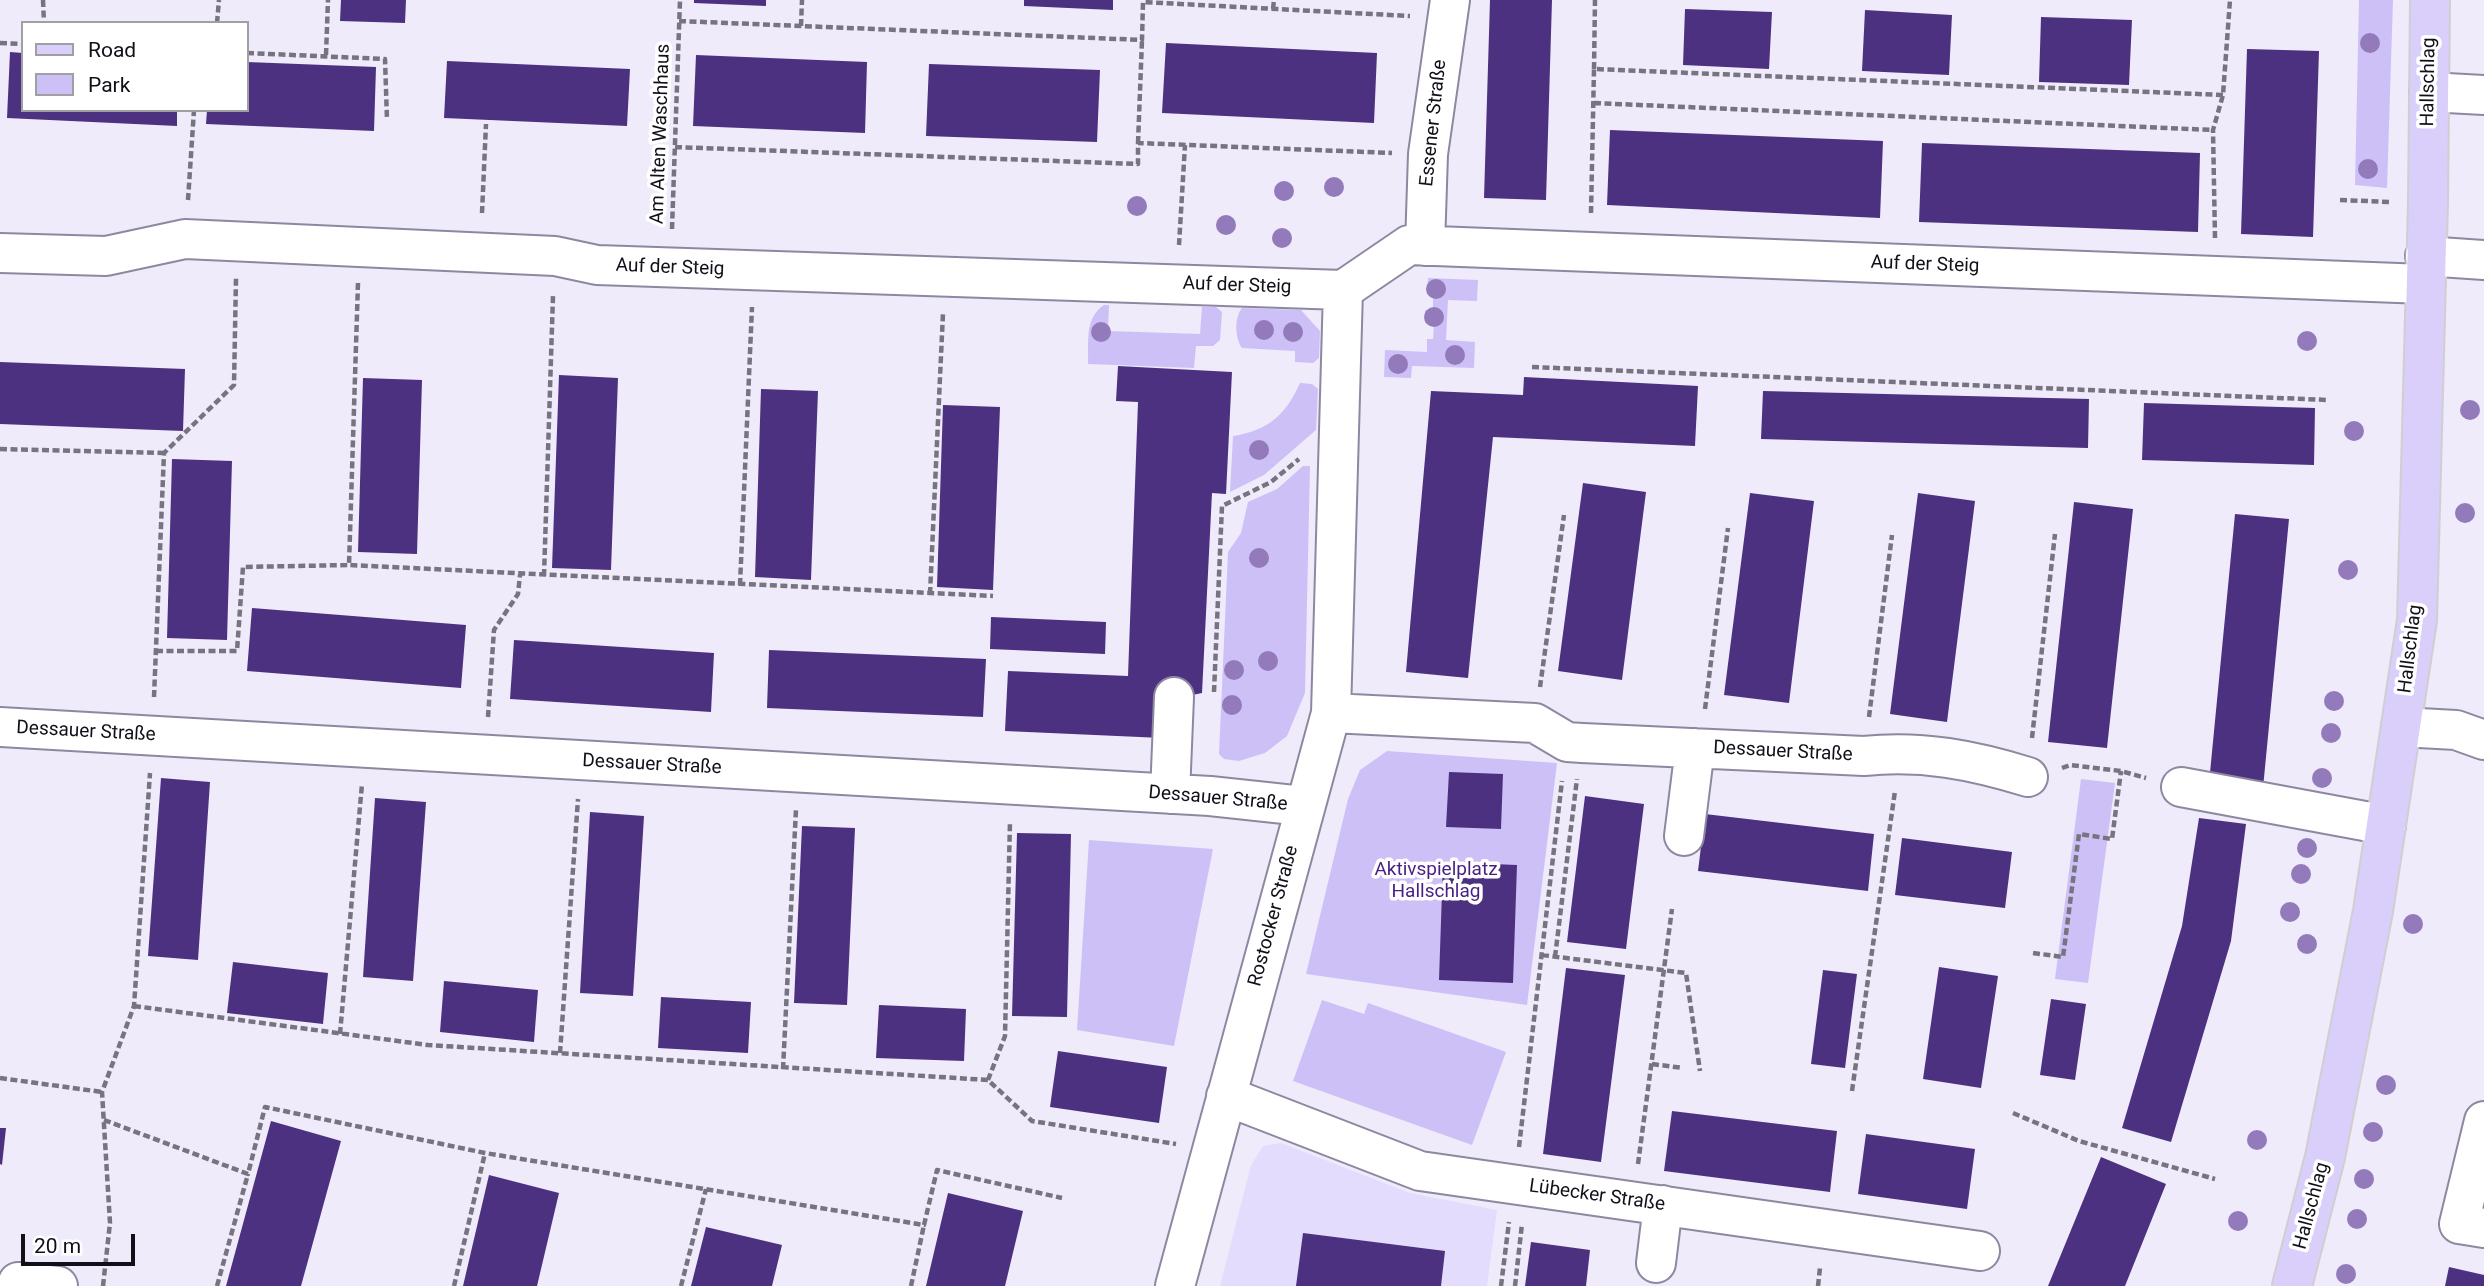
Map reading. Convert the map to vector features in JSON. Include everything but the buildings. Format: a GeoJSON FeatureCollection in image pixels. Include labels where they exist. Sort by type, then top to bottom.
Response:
{"type":"FeatureCollection","features":[{"type":"Feature","properties":{"kind":"main road","name":"Hallschlag"},"geometry":{"type":"LineString","coordinates":[[2292,1286],[2328,1143],[2373,911],[2417,620],[2428,203],[2430,0]]}},
{"type":"Feature","properties":{"kind":"street","name":"Essener Straße"},"geometry":{"type":"LineString","coordinates":[[1425,246],[1428,154],[1448,9]]}},
{"type":"Feature","properties":{"kind":"street"},"geometry":{"type":"LineString","coordinates":[[2429,92],[2484,95]]}},
{"type":"Feature","properties":{"kind":"street","name":"Auf der Steig"},"geometry":{"type":"LineString","coordinates":[[0,253],[106,256],[185,239],[555,256],[597,265],[1343,290],[1409,245],[2425,270],[2484,260]]}},
{"type":"Feature","properties":{"kind":"street","name":"Rostocker Straße"},"geometry":{"type":"LineString","coordinates":[[1175,1286],[1303,806],[1331,713],[1343,290]]}},
{"type":"Feature","properties":{"kind":"street"},"geometry":{"type":"LineString","coordinates":[[1170,794],[1174,697]]}},
{"type":"Feature","properties":{"kind":"street","name":"Dessauer Straße"},"geometry":{"type":"LineString","coordinates":[[1331,713],[1697,748],[1864,756],[1901,752],[1975,761],[2028,777]]}},
{"type":"Feature","properties":{"kind":"street","name":"Dessauer Straße"},"geometry":{"type":"LineString","coordinates":[[0,727],[1170,794],[1303,806]]}},
{"type":"Feature","properties":{"kind":"street"},"geometry":{"type":"LineString","coordinates":[[2400,727],[2456,730],[2484,740]]}},
{"type":"Feature","properties":{"kind":"street"},"geometry":{"type":"LineString","coordinates":[[1684,836],[1697,748]]}},
{"type":"Feature","properties":{"kind":"street"},"geometry":{"type":"LineString","coordinates":[[2181,787],[2386,825]]}},
{"type":"Feature","properties":{"kind":"street","name":"Lübecker Straße"},"geometry":{"type":"LineString","coordinates":[[1226,1096],[1420,1171],[1980,1251]]}},
{"type":"Feature","properties":{"kind":"street"},"geometry":{"type":"LineString","coordinates":[[2484,1121],[2459,1224],[2484,1228]]}},
{"type":"Feature","properties":{"kind":"street"},"geometry":{"type":"LineString","coordinates":[[1648,1204],[1656,1263]]}},
{"type":"Feature","properties":{"kind":"street"},"geometry":{"type":"LineString","coordinates":[[18,1282],[58,1286]]}},
{"type":"Feature","properties":{"kind":"path"},"geometry":{"type":"LineString","coordinates":[[43,0],[44,21]]}},
{"type":"Feature","properties":{"kind":"path"},"geometry":{"type":"LineString","coordinates":[[216,21],[219,0]]}},
{"type":"Feature","properties":{"kind":"path"},"geometry":{"type":"LineString","coordinates":[[326,55],[328,0]]}},
{"type":"Feature","properties":{"kind":"path","name":"Am Alten Waschhaus"},"geometry":{"type":"LineString","coordinates":[[671,268],[680,0]]}},
{"type":"Feature","properties":{"kind":"path"},"geometry":{"type":"LineString","coordinates":[[802,0],[802,26]]}},
{"type":"Feature","properties":{"kind":"path"},"geometry":{"type":"LineString","coordinates":[[1273,9],[1274,0]]}},
{"type":"Feature","properties":{"kind":"path"},"geometry":{"type":"LineString","coordinates":[[1591,214],[1595,0]]}},
{"type":"Feature","properties":{"kind":"path"},"geometry":{"type":"LineString","coordinates":[[2215,242],[2213,130],[2223,95],[2230,0]]}},
{"type":"Feature","properties":{"kind":"path"},"geometry":{"type":"LineString","coordinates":[[675,148],[1138,164],[1143,2],[1273,9],[1448,9]]}},
{"type":"Feature","properties":{"kind":"path"},"geometry":{"type":"LineString","coordinates":[[679,21],[1142,40]]}},
{"type":"Feature","properties":{"kind":"path"},"geometry":{"type":"LineString","coordinates":[[0,44],[21,44]]}},
{"type":"Feature","properties":{"kind":"path"},"geometry":{"type":"LineString","coordinates":[[248,52],[386,59],[387,120]]}},
{"type":"Feature","properties":{"kind":"path"},"geometry":{"type":"LineString","coordinates":[[1594,69],[2223,95]]}},
{"type":"Feature","properties":{"kind":"path"},"geometry":{"type":"LineString","coordinates":[[1594,103],[2213,130]]}},
{"type":"Feature","properties":{"kind":"path"},"geometry":{"type":"LineString","coordinates":[[185,239],[194,112]]}},
{"type":"Feature","properties":{"kind":"path"},"geometry":{"type":"LineString","coordinates":[[481,253],[486,124]]}},
{"type":"Feature","properties":{"kind":"path"},"geometry":{"type":"LineString","coordinates":[[1138,143],[1428,154]]}},
{"type":"Feature","properties":{"kind":"path"},"geometry":{"type":"LineString","coordinates":[[1177,285],[1185,145]]}},
{"type":"Feature","properties":{"kind":"path"},"geometry":{"type":"LineString","coordinates":[[2340,200],[2428,203]]}},
{"type":"Feature","properties":{"kind":"path"},"geometry":{"type":"LineString","coordinates":[[349,565],[360,247]]}},
{"type":"Feature","properties":{"kind":"path"},"geometry":{"type":"LineString","coordinates":[[544,576],[555,256]]}},
{"type":"Feature","properties":{"kind":"path"},"geometry":{"type":"LineString","coordinates":[[740,585],[754,271]]}},
{"type":"Feature","properties":{"kind":"path"},"geometry":{"type":"LineString","coordinates":[[930,594],[945,278]]}},
{"type":"Feature","properties":{"kind":"path"},"geometry":{"type":"LineString","coordinates":[[103,1286],[110,1223],[102,1092],[134,1006],[153,736],[164,453],[234,385],[234,310]]}},
{"type":"Feature","properties":{"kind":"path"},"geometry":{"type":"LineString","coordinates":[[1532,367],[2328,400]]}},
{"type":"Feature","properties":{"kind":"path"},"geometry":{"type":"LineString","coordinates":[[0,449],[164,453]]}},
{"type":"Feature","properties":{"kind":"path"},"geometry":{"type":"LineString","coordinates":[[1214,695],[1222,506],[1271,482],[1296,459]]}},
{"type":"Feature","properties":{"kind":"path"},"geometry":{"type":"LineString","coordinates":[[1501,1286],[1542,955],[1551,732],[1564,515]]}},
{"type":"Feature","properties":{"kind":"path"},"geometry":{"type":"LineString","coordinates":[[1697,748],[1728,528]]}},
{"type":"Feature","properties":{"kind":"path"},"geometry":{"type":"LineString","coordinates":[[2028,777],[2055,534]]}},
{"type":"Feature","properties":{"kind":"path"},"geometry":{"type":"LineString","coordinates":[[1864,756],[1892,535]]}},
{"type":"Feature","properties":{"kind":"path"},"geometry":{"type":"LineString","coordinates":[[156,651],[237,651],[243,566],[349,565],[993,596]]}},
{"type":"Feature","properties":{"kind":"path"},"geometry":{"type":"LineString","coordinates":[[485,755],[494,630],[518,594],[520,575]]}},
{"type":"Feature","properties":{"kind":"path"},"geometry":{"type":"LineString","coordinates":[[340,1034],[365,748]]}},
{"type":"Feature","properties":{"kind":"path"},"geometry":{"type":"LineString","coordinates":[[560,1052],[581,761]]}},
{"type":"Feature","properties":{"kind":"path"},"geometry":{"type":"LineString","coordinates":[[2033,953],[2063,957],[2079,834],[2112,839],[2121,771],[2070,765]]}},
{"type":"Feature","properties":{"kind":"path"},"geometry":{"type":"LineString","coordinates":[[783,1069],[797,773]]}},
{"type":"Feature","properties":{"kind":"path"},"geometry":{"type":"LineString","coordinates":[[988,1080],[1005,1035],[1010,786]]}},
{"type":"Feature","properties":{"kind":"path"},"geometry":{"type":"LineString","coordinates":[[1555,957],[1576,791]]}},
{"type":"Feature","properties":{"kind":"path"},"geometry":{"type":"LineString","coordinates":[[1852,1091],[1889,837]]}},
{"type":"Feature","properties":{"kind":"path"},"geometry":{"type":"LineString","coordinates":[[1648,1204],[1652,1064],[1672,909]]}},
{"type":"Feature","properties":{"kind":"path"},"geometry":{"type":"LineString","coordinates":[[1542,955],[1686,973],[1700,1071]]}},
{"type":"Feature","properties":{"kind":"path"},"geometry":{"type":"LineString","coordinates":[[134,1006],[428,1045],[988,1080],[1032,1121],[1212,1149]]}},
{"type":"Feature","properties":{"kind":"path"},"geometry":{"type":"LineString","coordinates":[[1652,1064],[1683,1068]]}},
{"type":"Feature","properties":{"kind":"path"},"geometry":{"type":"LineString","coordinates":[[0,1078],[102,1092]]}},
{"type":"Feature","properties":{"kind":"path"},"geometry":{"type":"LineString","coordinates":[[217,1286],[265,1107],[485,1153],[924,1225]]}},
{"type":"Feature","properties":{"kind":"path"},"geometry":{"type":"LineString","coordinates":[[2013,1113],[2079,1141],[2215,1179]]}},
{"type":"Feature","properties":{"kind":"path"},"geometry":{"type":"LineString","coordinates":[[104,1120],[248,1174]]}},
{"type":"Feature","properties":{"kind":"path"},"geometry":{"type":"LineString","coordinates":[[454,1286],[485,1153]]}},
{"type":"Feature","properties":{"kind":"path"},"geometry":{"type":"LineString","coordinates":[[911,1286],[937,1170],[1062,1198]]}},
{"type":"Feature","properties":{"kind":"path"},"geometry":{"type":"LineString","coordinates":[[681,1286],[706,1189]]}},
{"type":"Feature","properties":{"kind":"path"},"geometry":{"type":"LineString","coordinates":[[1515,1286],[1520,1239]]}},
{"type":"Feature","properties":{"kind":"shaded area"},"geometry":{"type":"Polygon","coordinates":[[[1281,1143],[1410,1193],[1497,1210],[1487,1286],[1220,1286],[1251,1165],[1263,1146],[1281,1143]]]}},
{"type":"Feature","properties":{"kind":"green space"},"geometry":{"type":"Polygon","coordinates":[[[2359,0],[2393,0],[2387,188],[2355,185],[2359,0]]]}},
{"type":"Feature","properties":{"kind":"green space"},"geometry":{"type":"Polygon","coordinates":[[[1428,278],[1478,280],[1477,301],[1448,300],[1446,340],[1475,342],[1474,368],[1412,366],[1411,378],[1384,377],[1385,350],[1427,352],[1427,339],[1433,339],[1434,324],[1425,323],[1425,310],[1433,310],[1433,295],[1427,294],[1428,278]]]}},
{"type":"Feature","properties":{"kind":"green space"},"geometry":{"type":"Polygon","coordinates":[[[1104,305],[1109,305],[1108,331],[1200,334],[1202,307],[1216,307],[1222,312],[1220,340],[1213,346],[1196,346],[1194,368],[1088,364],[1090,324],[1104,305]]]}},
{"type":"Feature","properties":{"kind":"green space"},"geometry":{"type":"Polygon","coordinates":[[[1242,308],[1301,310],[1320,331],[1319,358],[1313,363],[1295,362],[1295,351],[1242,348],[1236,328],[1242,308]]]}},
{"type":"Feature","properties":{"kind":"green space"},"geometry":{"type":"Polygon","coordinates":[[[1300,383],[1312,384],[1318,389],[1316,430],[1264,475],[1230,492],[1233,436],[1256,430],[1274,420],[1282,413],[1300,383]]]}},
{"type":"Feature","properties":{"kind":"green space"},"geometry":{"type":"Polygon","coordinates":[[[1303,466],[1310,466],[1305,693],[1287,736],[1265,753],[1239,761],[1224,759],[1219,754],[1228,552],[1241,533],[1248,502],[1277,489],[1303,466]]]}},
{"type":"Feature","properties":{"kind":"green space","name":"Aktivspielplatz Hallschlag"},"geometry":{"type":"Polygon","coordinates":[[[1387,751],[1557,763],[1527,1005],[1306,974],[1348,799],[1360,770],[1387,751]]]}},
{"type":"Feature","properties":{"kind":"green space"},"geometry":{"type":"Polygon","coordinates":[[[2081,779],[2115,783],[2088,983],[2055,979],[2081,779]]]}},
{"type":"Feature","properties":{"kind":"green space"},"geometry":{"type":"Polygon","coordinates":[[[1089,840],[1213,849],[1174,1046],[1077,1030],[1089,840]]]}},
{"type":"Feature","properties":{"kind":"green space"},"geometry":{"type":"Polygon","coordinates":[[[1322,1000],[1364,1014],[1368,1003],[1506,1052],[1472,1145],[1293,1081],[1322,1000]]]}}]}
